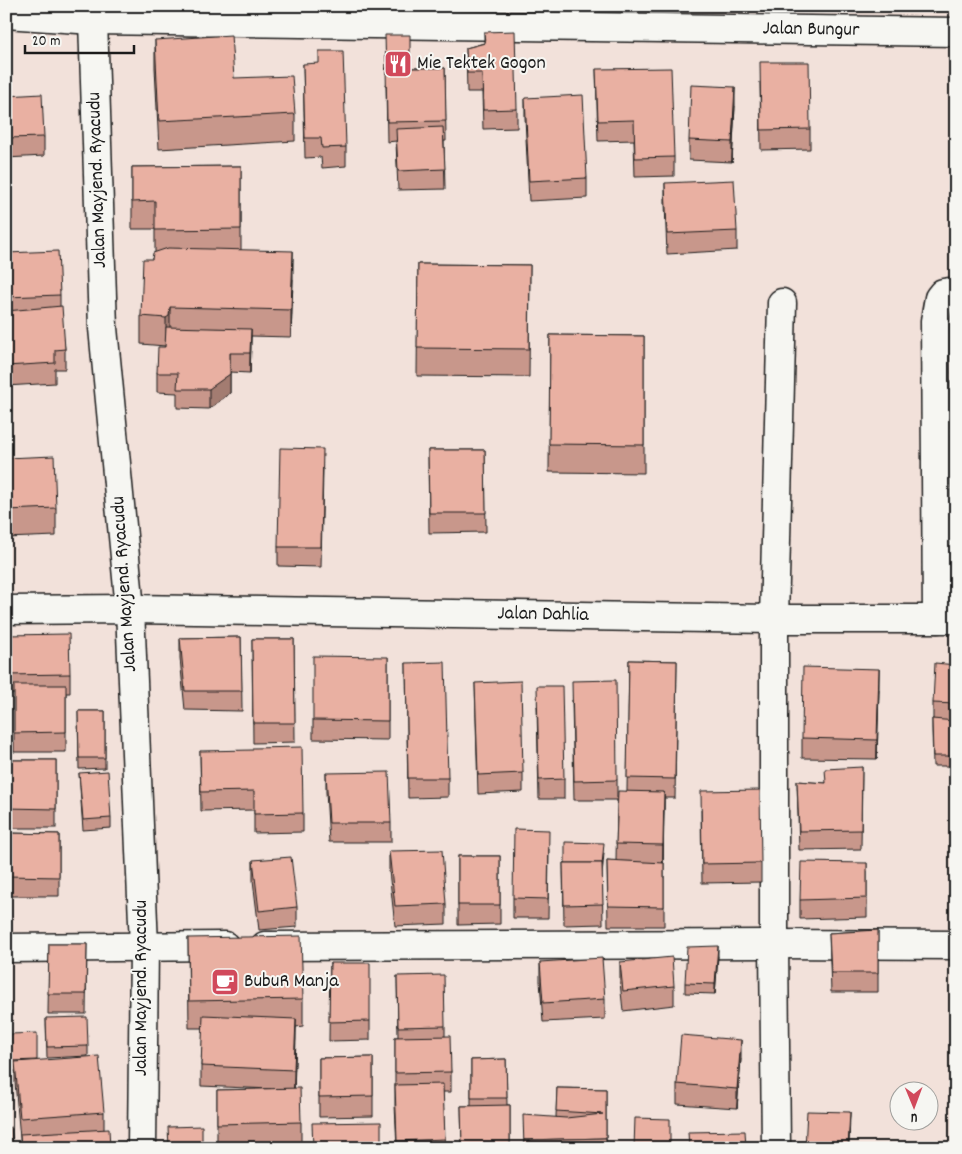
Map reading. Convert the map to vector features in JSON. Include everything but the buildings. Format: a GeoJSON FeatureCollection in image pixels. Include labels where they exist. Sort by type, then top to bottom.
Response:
{"type":"FeatureCollection","features":[{"type":"Feature","properties":{"kind":"street","name":"Jalan Bungur"},"geometry":{"type":"LineString","coordinates":[[6,14],[93,20],[205,14],[815,18],[956,32]]}},
{"type":"Feature","properties":{"kind":"street","name":"Jalan Mayjend. Ryacudu"},"geometry":{"type":"LineString","coordinates":[[93,20],[103,328],[130,609],[144,946],[142,1148]]}},
{"type":"Feature","properties":{"kind":"street"},"geometry":{"type":"LineString","coordinates":[[947,619],[935,321],[938,298],[943,293],[956,291]]}},
{"type":"Feature","properties":{"kind":"street"},"geometry":{"type":"LineString","coordinates":[[776,1148],[774,619],[782,303]]}},
{"type":"Feature","properties":{"kind":"street","name":"Jalan Dahlia"},"geometry":{"type":"LineString","coordinates":[[6,610],[130,609],[774,619],[947,619]]}},
{"type":"Feature","properties":{"kind":"street"},"geometry":{"type":"LineString","coordinates":[[6,948],[774,944],[956,945]]}},
{"type":"Feature","properties":{"kind":"place","name":"Mie Tektek Gogon"},"geometry":{"type":"Point","coordinates":[398,64]}},
{"type":"Feature","properties":{"kind":"place","name":"BubuR Manja"},"geometry":{"type":"Point","coordinates":[225,982]}}]}
